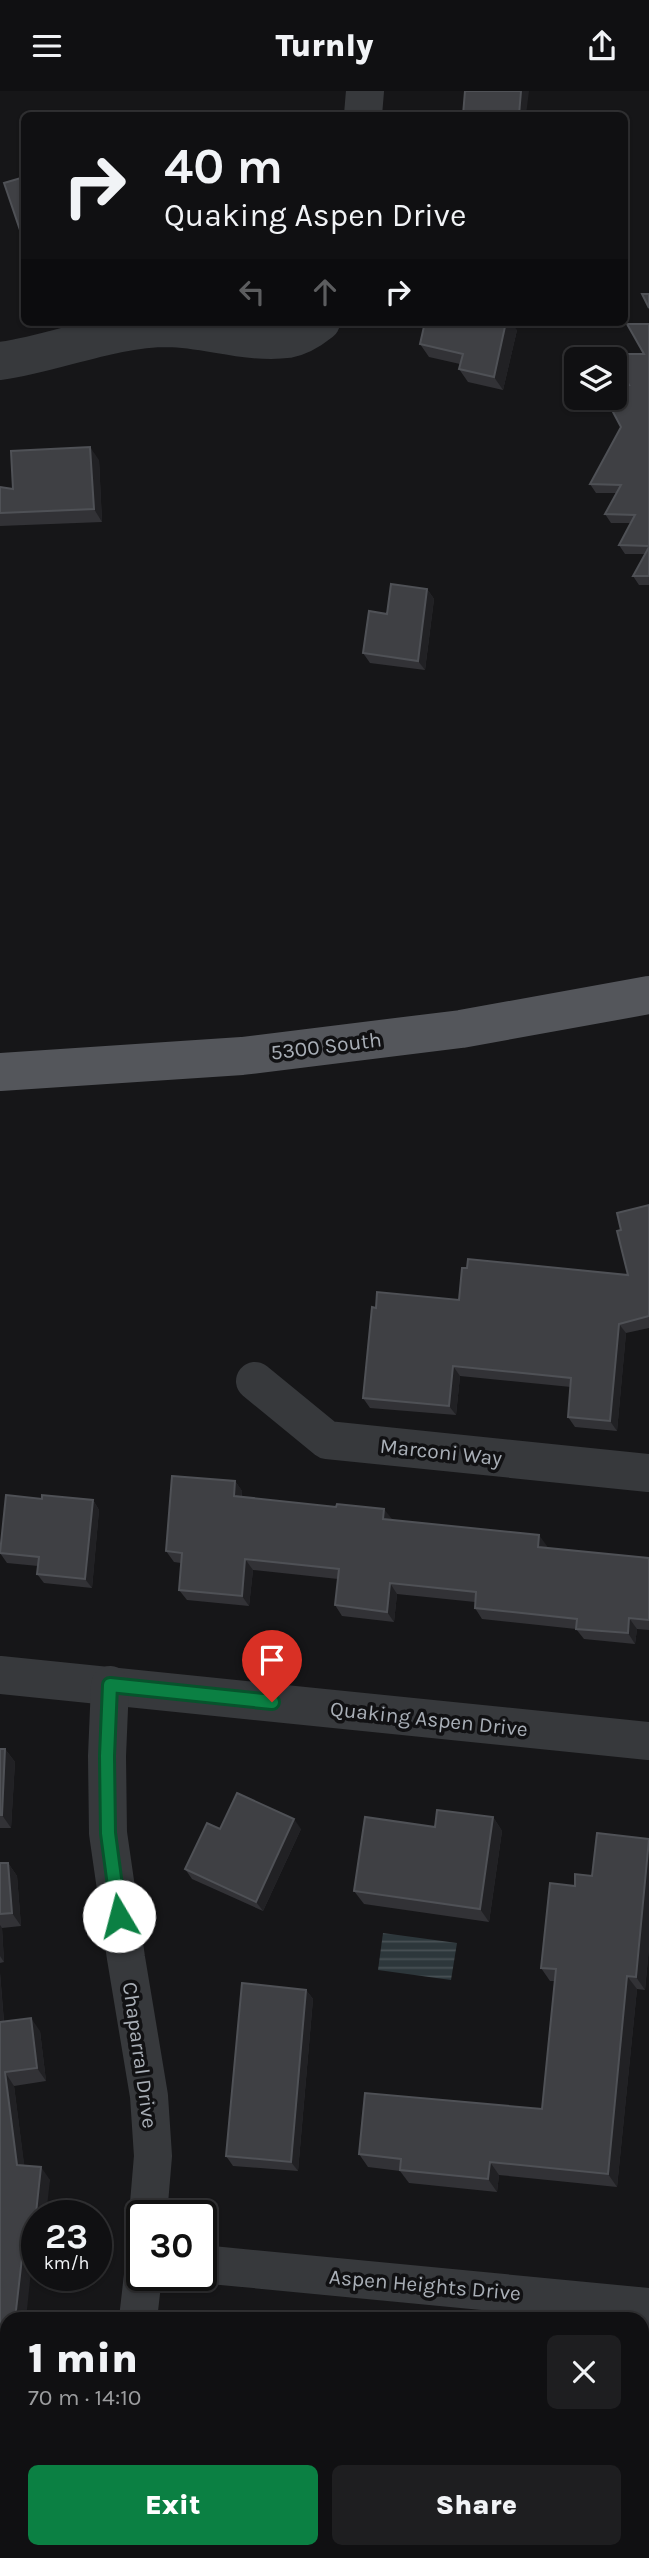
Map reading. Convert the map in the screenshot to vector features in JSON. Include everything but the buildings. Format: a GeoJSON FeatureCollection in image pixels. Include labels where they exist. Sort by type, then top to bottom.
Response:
{"type":"FeatureCollection","features":[{"type":"Feature","properties":{"kind":"main road","name":"5300 South"},"geometry":{"type":"LineString","coordinates":[[0,1072],[242,1056],[461,1029],[649,995]]}},
{"type":"Feature","properties":{"kind":"street"},"geometry":{"type":"LineString","coordinates":[[362,112],[365,91]]}},
{"type":"Feature","properties":{"kind":"street"},"geometry":{"type":"LineString","coordinates":[[0,361],[24,358],[99,337],[146,329],[192,329],[288,339],[315,326]]}},
{"type":"Feature","properties":{"kind":"street","name":"Marconi Way"},"geometry":{"type":"LineString","coordinates":[[255,1381],[327,1440],[649,1473]]}},
{"type":"Feature","properties":{"kind":"street","name":"Quaking Aspen Drive"},"geometry":{"type":"LineString","coordinates":[[0,1675],[649,1741]]}},
{"type":"Feature","properties":{"kind":"street","name":"Chaparral Drive"},"geometry":{"type":"LineString","coordinates":[[110,1685],[108,1833],[149,2096],[153,2156],[149,2200]]}},
{"type":"Feature","properties":{"kind":"street","name":"Aspen Heights Drive"},"geometry":{"type":"LineString","coordinates":[[217,2266],[649,2307]]}},
{"type":"Feature","properties":{"kind":"street"},"geometry":{"type":"LineString","coordinates":[[139,2312],[141,2291]]}},
{"type":"Feature","properties":{"kind":"shaded area"},"geometry":{"type":"Polygon","coordinates":[[[383,1933],[457,1943],[451,1980],[378,1970],[383,1933]]]}},
{"type":"Feature","properties":{"kind":"route"},"geometry":{"type":"LineString","coordinates":[[119,1916],[108,1833],[110,1685],[272,1702]]}}]}
